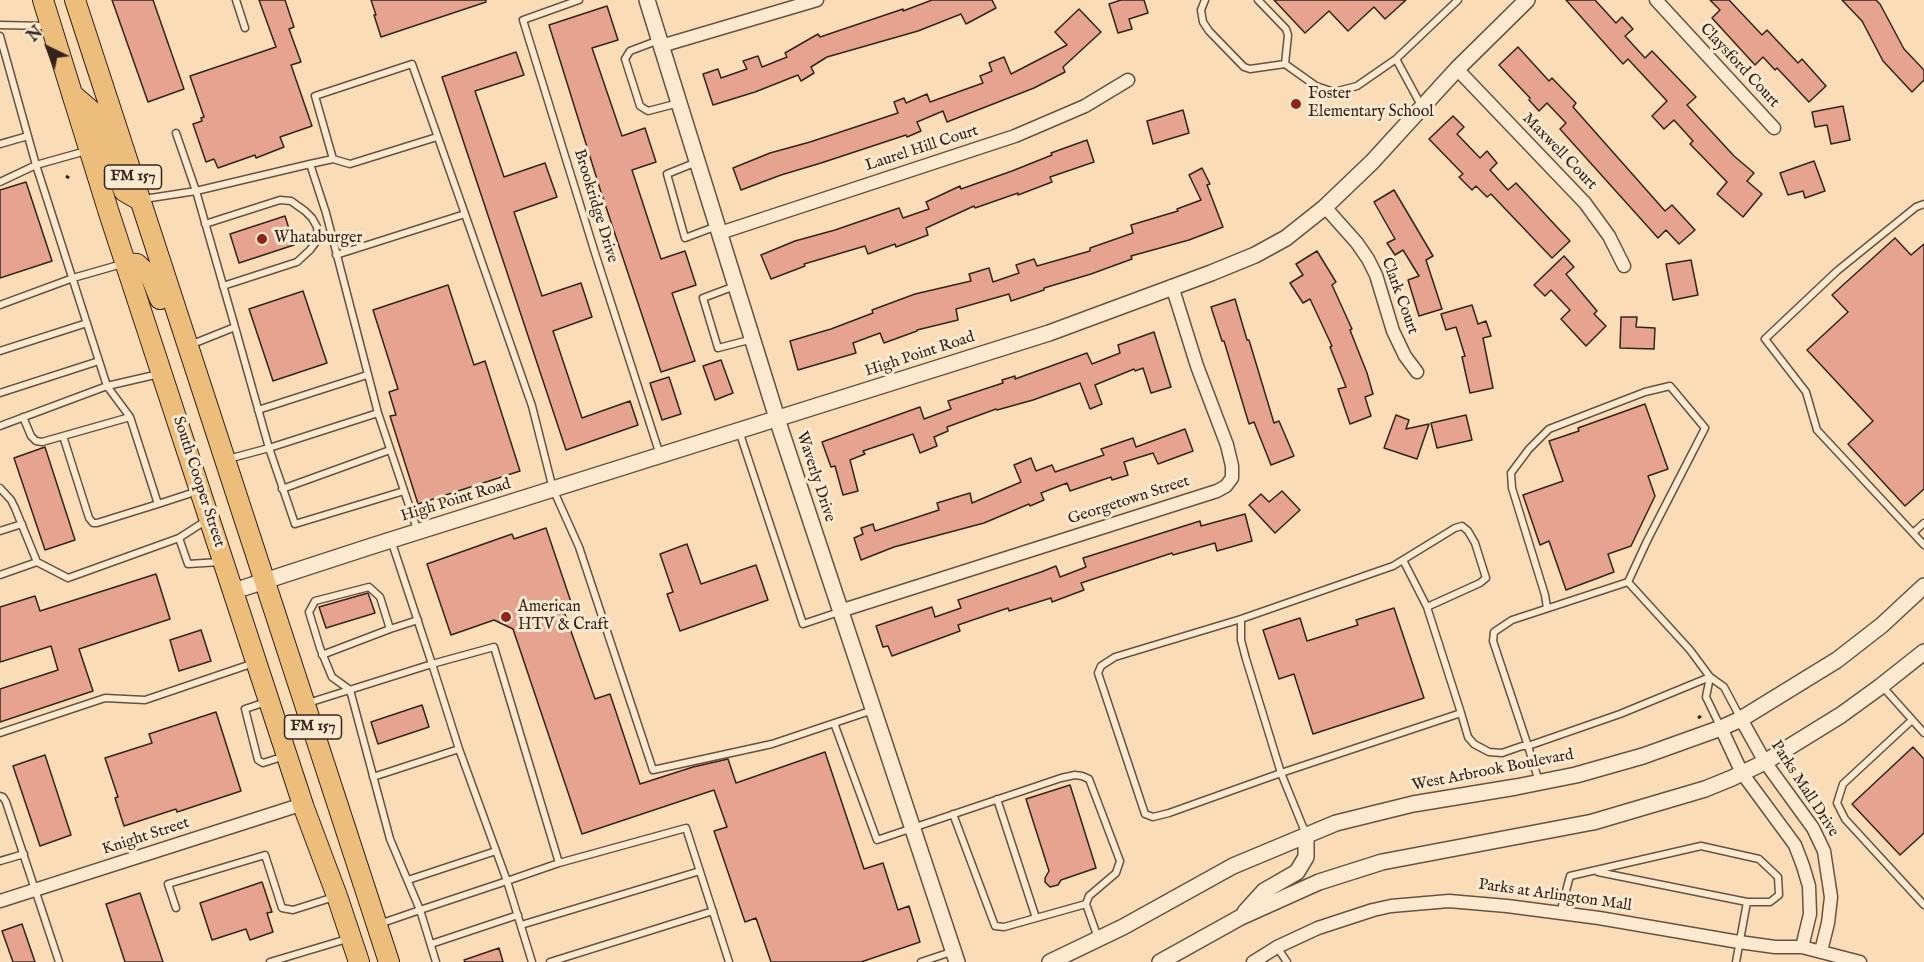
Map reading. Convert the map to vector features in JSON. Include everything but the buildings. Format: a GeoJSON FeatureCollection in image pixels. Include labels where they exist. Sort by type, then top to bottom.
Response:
{"type":"FeatureCollection","features":[{"type":"Feature","properties":{"kind":"main road","name":"South Cooper Street"},"geometry":{"type":"LineString","coordinates":[[43,0],[287,756],[338,896],[359,962]]}},
{"type":"Feature","properties":{"kind":"main road","name":"South Cooper Street"},"geometry":{"type":"LineString","coordinates":[[75,0],[388,962]]}},
{"type":"Feature","properties":{"kind":"main road"},"geometry":{"type":"LineString","coordinates":[[72,94],[94,114],[124,191],[140,200]]}},
{"type":"Feature","properties":{"kind":"main road"},"geometry":{"type":"LineString","coordinates":[[126,263],[137,264],[151,277],[176,340],[187,346]]}},
{"type":"Feature","properties":{"kind":"street","name":"Waverly Drive"},"geometry":{"type":"LineString","coordinates":[[647,0],[778,419],[955,956]]}},
{"type":"Feature","properties":{"kind":"street"},"geometry":{"type":"LineString","coordinates":[[660,43],[817,0]]}},
{"type":"Feature","properties":{"kind":"street","name":"High Point Road"},"geometry":{"type":"LineString","coordinates":[[234,591],[1049,333],[1255,255],[1286,238],[1325,207],[1372,162],[1457,69],[1527,0]]}},
{"type":"Feature","properties":{"kind":"street","name":"Claysford Court"},"geometry":{"type":"LineString","coordinates":[[1656,0],[1774,128]]}},
{"type":"Feature","properties":{"kind":"street","name":"Maxwell Court"},"geometry":{"type":"LineString","coordinates":[[1457,69],[1585,203],[1609,236],[1624,266]]}},
{"type":"Feature","properties":{"kind":"street","name":"Laurel Hill Court"},"geometry":{"type":"LineString","coordinates":[[719,229],[1016,136],[1085,106],[1128,80]]}},
{"type":"Feature","properties":{"kind":"street","name":"Clark Court"},"geometry":{"type":"LineString","coordinates":[[1325,207],[1368,259],[1376,275],[1393,331],[1405,356],[1417,372]]}},
{"type":"Feature","properties":{"kind":"street","name":"Georgetown Street"},"geometry":{"type":"LineString","coordinates":[[840,611],[1217,491],[1226,486],[1232,478],[1227,445],[1197,366],[1172,286]]}},
{"type":"Feature","properties":{"kind":"street","name":"West Arbrook Boulevard"},"geometry":{"type":"LineString","coordinates":[[1050,962],[1098,939],[1233,866],[1336,823],[1413,804],[1576,775],[1643,756],[1721,728],[1741,719],[1837,660],[1882,625],[1924,586]]}},
{"type":"Feature","properties":{"kind":"street"},"geometry":{"type":"LineString","coordinates":[[1160,962],[1241,917],[1319,882],[1382,862],[1593,822],[1705,789],[1765,762],[1841,714],[1881,686],[1924,651]]}},
{"type":"Feature","properties":{"kind":"street","name":"Parks Mall Drive"},"geometry":{"type":"LineString","coordinates":[[1741,719],[1765,762],[1813,828],[1824,851],[1831,897],[1821,951]]}},
{"type":"Feature","properties":{"kind":"street"},"geometry":{"type":"LineString","coordinates":[[1721,728],[1742,773],[1795,845],[1803,866],[1809,886],[1810,914],[1802,947]]}},
{"type":"Feature","properties":{"kind":"street","name":"Knight Street"},"geometry":{"type":"LineString","coordinates":[[0,901],[303,804]]}},
{"type":"Feature","properties":{"kind":"street"},"geometry":{"type":"LineString","coordinates":[[1241,917],[1264,891],[1297,872],[1306,857],[1306,834]]}},
{"type":"Feature","properties":{"kind":"street","name":"Parks at Arlington Mall"},"geometry":{"type":"LineString","coordinates":[[1253,962],[1318,928],[1390,906],[1469,902],[1655,927],[1739,942],[1802,947],[1860,962]]}},
{"type":"Feature","properties":{"kind":"lane"},"geometry":{"type":"LineString","coordinates":[[236,0],[245,28]]}},
{"type":"Feature","properties":{"kind":"lane","name":"Brookridge Drive"},"geometry":{"type":"LineString","coordinates":[[579,0],[523,20],[661,456]]}},
{"type":"Feature","properties":{"kind":"lane"},"geometry":{"type":"LineString","coordinates":[[1205,0],[1201,10],[1203,22],[1244,67],[1250,69],[1285,64],[1316,86],[1334,92],[1357,86],[1396,59],[1458,0]]}},
{"type":"Feature","properties":{"kind":"lane"},"geometry":{"type":"LineString","coordinates":[[1258,0],[1286,29],[1285,64]]}},
{"type":"Feature","properties":{"kind":"lane"},"geometry":{"type":"LineString","coordinates":[[0,25],[51,26]]}},
{"type":"Feature","properties":{"kind":"lane"},"geometry":{"type":"LineString","coordinates":[[0,36],[36,165],[107,386],[130,417],[158,504]]}},
{"type":"Feature","properties":{"kind":"lane"},"geometry":{"type":"LineString","coordinates":[[660,43],[630,51],[625,59],[640,106],[648,111],[679,103]]}},
{"type":"Feature","properties":{"kind":"lane"},"geometry":{"type":"LineString","coordinates":[[1396,59],[1423,107]]}},
{"type":"Feature","properties":{"kind":"lane"},"geometry":{"type":"LineString","coordinates":[[333,159],[315,96],[412,64],[532,406],[553,489],[579,547],[653,770],[772,744],[873,710]]}},
{"type":"Feature","properties":{"kind":"lane"},"geometry":{"type":"LineString","coordinates":[[176,133],[196,191],[269,448],[296,524],[404,491]]}},
{"type":"Feature","properties":{"kind":"lane"},"geometry":{"type":"LineString","coordinates":[[0,144],[28,136]]}},
{"type":"Feature","properties":{"kind":"lane"},"geometry":{"type":"LineString","coordinates":[[140,200],[196,191],[333,159],[350,164],[437,137]]}},
{"type":"Feature","properties":{"kind":"lane"},"geometry":{"type":"LineString","coordinates":[[0,182],[36,165],[90,150]]}},
{"type":"Feature","properties":{"kind":"lane"},"geometry":{"type":"LineString","coordinates":[[698,162],[666,174],[685,238],[719,229]]}},
{"type":"Feature","properties":{"kind":"lane"},"geometry":{"type":"LineString","coordinates":[[310,164],[326,213],[378,413],[418,532]]}},
{"type":"Feature","properties":{"kind":"lane"},"geometry":{"type":"LineString","coordinates":[[205,224],[280,200],[291,201],[305,211],[317,227],[318,239],[297,262],[223,286]]}},
{"type":"Feature","properties":{"kind":"lane"},"geometry":{"type":"LineString","coordinates":[[1924,204],[1916,207],[1838,271],[1765,339],[1806,392],[1817,430],[1924,545]]}},
{"type":"Feature","properties":{"kind":"lane"},"geometry":{"type":"LineString","coordinates":[[336,255],[465,214]]}},
{"type":"Feature","properties":{"kind":"lane"},"geometry":{"type":"LineString","coordinates":[[0,305],[73,278],[126,263]]}},
{"type":"Feature","properties":{"kind":"lane"},"geometry":{"type":"LineString","coordinates":[[736,285],[703,298],[718,348],[753,339]]}},
{"type":"Feature","properties":{"kind":"lane"},"geometry":{"type":"LineString","coordinates":[[0,351],[87,323]]}},
{"type":"Feature","properties":{"kind":"lane"},"geometry":{"type":"LineString","coordinates":[[187,346],[235,327]]}},
{"type":"Feature","properties":{"kind":"lane"},"geometry":{"type":"LineString","coordinates":[[0,393],[99,361]]}},
{"type":"Feature","properties":{"kind":"lane"},"geometry":{"type":"LineString","coordinates":[[0,426],[107,386],[162,374]]}},
{"type":"Feature","properties":{"kind":"lane"},"geometry":{"type":"LineString","coordinates":[[258,410],[367,375]]}},
{"type":"Feature","properties":{"kind":"lane"},"geometry":{"type":"LineString","coordinates":[[1539,783],[1492,641],[1494,632],[1512,620],[1628,582],[1705,428],[1670,386],[1645,392],[1549,429],[1510,473],[1512,488],[1547,608]]}},
{"type":"Feature","properties":{"kind":"lane"},"geometry":{"type":"LineString","coordinates":[[226,460],[378,413]]}},
{"type":"Feature","properties":{"kind":"lane"},"geometry":{"type":"LineString","coordinates":[[23,417],[31,436],[36,441],[42,442],[130,417]]}},
{"type":"Feature","properties":{"kind":"lane"},"geometry":{"type":"LineString","coordinates":[[739,431],[803,624],[840,611]]}},
{"type":"Feature","properties":{"kind":"lane"},"geometry":{"type":"LineString","coordinates":[[63,436],[89,518],[93,523],[201,490]]}},
{"type":"Feature","properties":{"kind":"lane"},"geometry":{"type":"LineString","coordinates":[[282,489],[390,450]]}},
{"type":"Feature","properties":{"kind":"lane"},"geometry":{"type":"LineString","coordinates":[[0,488],[11,500],[37,562],[68,578],[179,538],[210,518]]}},
{"type":"Feature","properties":{"kind":"lane"},"geometry":{"type":"LineString","coordinates":[[1913,533],[1924,523]]}},
{"type":"Feature","properties":{"kind":"lane"},"geometry":{"type":"LineString","coordinates":[[0,531],[22,524]]}},
{"type":"Feature","properties":{"kind":"lane"},"geometry":{"type":"LineString","coordinates":[[1427,607],[1480,583],[1486,578],[1475,543],[1462,526],[1393,566],[1241,619],[1115,657],[1101,666],[1098,673],[1145,814],[1153,817],[1461,713]]}},
{"type":"Feature","properties":{"kind":"lane"},"geometry":{"type":"LineString","coordinates":[[179,538],[188,564],[224,561]]}},
{"type":"Feature","properties":{"kind":"lane"},"geometry":{"type":"LineString","coordinates":[[391,540],[459,749],[507,881],[532,962]]}},
{"type":"Feature","properties":{"kind":"lane"},"geometry":{"type":"LineString","coordinates":[[1403,561],[1427,607],[1468,737],[1474,744],[1489,752],[1502,753],[1528,746],[1620,714],[1710,677]]}},
{"type":"Feature","properties":{"kind":"lane"},"geometry":{"type":"LineString","coordinates":[[0,575],[37,562]]}},
{"type":"Feature","properties":{"kind":"lane"},"geometry":{"type":"LineString","coordinates":[[1628,582],[1690,650],[1710,677],[1724,687],[1741,719]]}},
{"type":"Feature","properties":{"kind":"lane"},"geometry":{"type":"LineString","coordinates":[[390,629],[380,597],[369,587],[315,601],[309,612],[322,655],[332,677],[350,690],[390,838],[420,910],[436,962]]}},
{"type":"Feature","properties":{"kind":"lane"},"geometry":{"type":"LineString","coordinates":[[1241,619],[1241,640],[1281,773],[1306,834]]}},
{"type":"Feature","properties":{"kind":"lane"},"geometry":{"type":"LineString","coordinates":[[322,655],[417,620]]}},
{"type":"Feature","properties":{"kind":"lane"},"geometry":{"type":"LineString","coordinates":[[305,704],[494,647],[559,864]]}},
{"type":"Feature","properties":{"kind":"lane"},"geometry":{"type":"LineString","coordinates":[[0,733],[105,698],[145,700],[257,662]]}},
{"type":"Feature","properties":{"kind":"lane"},"geometry":{"type":"LineString","coordinates":[[1710,677],[1706,697],[1721,728]]}},
{"type":"Feature","properties":{"kind":"lane"},"geometry":{"type":"LineString","coordinates":[[1881,686],[1924,733]]}},
{"type":"Feature","properties":{"kind":"lane"},"geometry":{"type":"LineString","coordinates":[[270,700],[245,709],[258,760],[263,763],[287,756]]}},
{"type":"Feature","properties":{"kind":"lane"},"geometry":{"type":"LineString","coordinates":[[1912,720],[1843,784],[1837,803],[1845,819],[1924,904]]}},
{"type":"Feature","properties":{"kind":"lane"},"geometry":{"type":"LineString","coordinates":[[834,723],[877,840],[1061,777],[1075,775],[1089,779],[1120,861],[1116,873],[1089,896],[1086,904],[1098,939]]}},
{"type":"Feature","properties":{"kind":"lane"},"geometry":{"type":"LineString","coordinates":[[374,777],[459,749]]}},
{"type":"Feature","properties":{"kind":"lane"},"geometry":{"type":"LineString","coordinates":[[0,796],[6,802],[59,962]]}},
{"type":"Feature","properties":{"kind":"lane"},"geometry":{"type":"LineString","coordinates":[[997,799],[1036,918]]}},
{"type":"Feature","properties":{"kind":"lane"},"geometry":{"type":"LineString","coordinates":[[953,814],[995,926],[1004,927],[1086,904]]}},
{"type":"Feature","properties":{"kind":"lane"},"geometry":{"type":"LineString","coordinates":[[376,925],[559,864],[686,828],[729,962]]}},
{"type":"Feature","properties":{"kind":"lane"},"geometry":{"type":"LineString","coordinates":[[1560,913],[1570,876],[1701,846],[1760,859],[1778,877],[1779,895],[1770,902],[1748,902],[1594,871]]}},
{"type":"Feature","properties":{"kind":"lane"},"geometry":{"type":"LineString","coordinates":[[408,880],[496,851]]}},
{"type":"Feature","properties":{"kind":"lane"},"geometry":{"type":"LineString","coordinates":[[0,861],[24,854]]}},
{"type":"Feature","properties":{"kind":"lane"},"geometry":{"type":"LineString","coordinates":[[176,908],[168,884],[265,855],[282,908],[293,910],[338,896]]}},
{"type":"Feature","properties":{"kind":"lane"},"geometry":{"type":"LineString","coordinates":[[521,926],[700,871]]}},
{"type":"Feature","properties":{"kind":"lane"},"geometry":{"type":"LineString","coordinates":[[1736,962],[1748,902]]}},
{"type":"Feature","properties":{"kind":"lane"},"geometry":{"type":"LineString","coordinates":[[550,962],[713,911]]}},
{"type":"Feature","properties":{"kind":"lane"},"geometry":{"type":"LineString","coordinates":[[431,944],[518,915]]}},
{"type":"Feature","properties":{"kind":"lane"},"geometry":{"type":"LineString","coordinates":[[270,962],[351,937]]}},
{"type":"Feature","properties":{"kind":"lane"},"geometry":{"type":"LineString","coordinates":[[1277,948],[1287,962]]}},
{"type":"Feature","properties":{"kind":"lane"},"geometry":{"type":"LineString","coordinates":[[921,962],[955,956]]}},
{"type":"Feature","properties":{"kind":"place","name":"Foster Elementary School"},"geometry":{"type":"Point","coordinates":[1296,104]}},
{"type":"Feature","properties":{"kind":"place","name":"Whataburger"},"geometry":{"type":"Point","coordinates":[262,239]}},
{"type":"Feature","properties":{"kind":"place","name":"American HTV & Craft"},"geometry":{"type":"Point","coordinates":[506,617]}}]}
